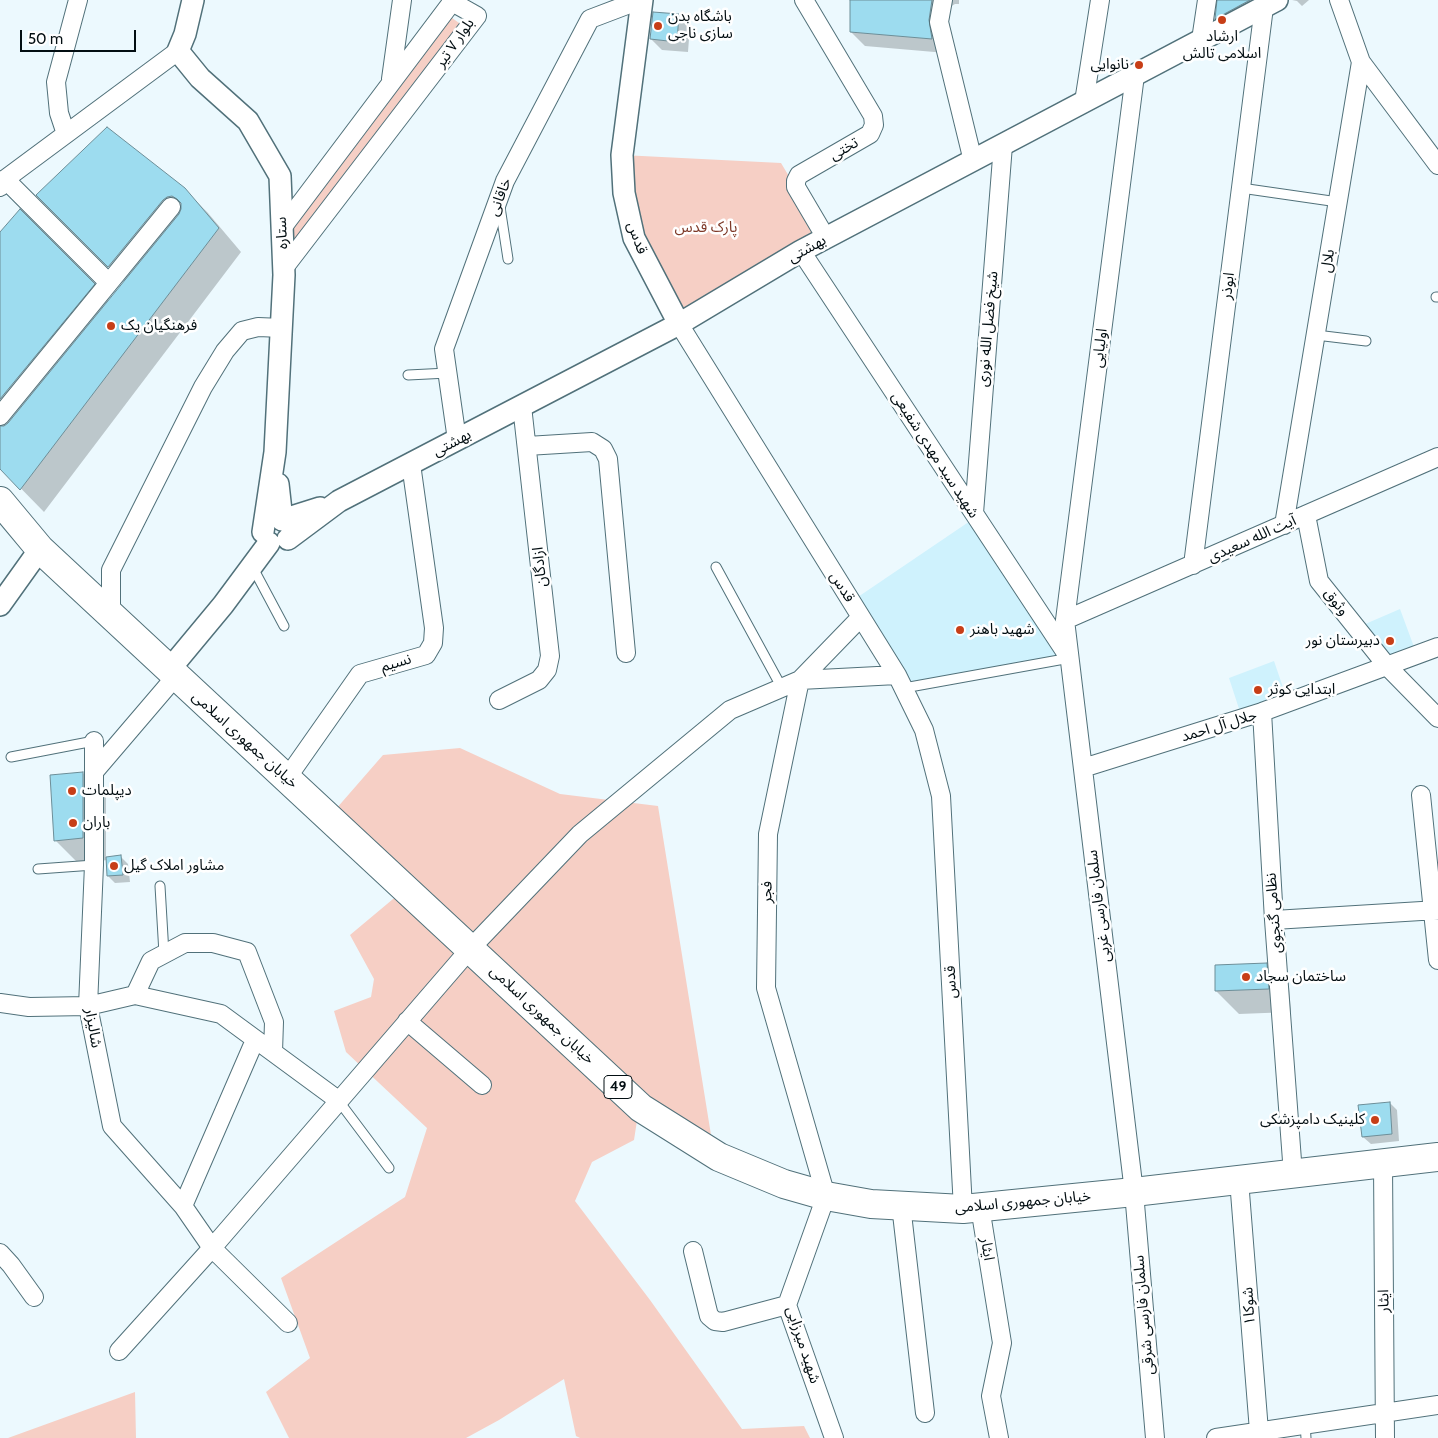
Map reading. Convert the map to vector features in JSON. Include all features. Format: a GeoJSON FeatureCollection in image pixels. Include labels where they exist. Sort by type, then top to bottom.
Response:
{"type":"FeatureCollection","features":[{"type":"Feature","properties":{"kind":"main road","name":"خیابان جمهوری اسلامی"},"geometry":{"type":"LineString","coordinates":[[0,501],[40,549],[641,1108],[718,1157],[784,1184],[826,1196],[871,1204],[972,1208],[1134,1192],[1438,1156]]}},
{"type":"Feature","properties":{"kind":"street"},"geometry":{"type":"LineString","coordinates":[[66,134],[59,113],[56,82],[78,0]]}},
{"type":"Feature","properties":{"kind":"street"},"geometry":{"type":"LineString","coordinates":[[109,283],[2,183],[178,51],[185,34],[193,0]]}},
{"type":"Feature","properties":{"kind":"street"},"geometry":{"type":"LineString","coordinates":[[391,81],[402,0]]}},
{"type":"Feature","properties":{"kind":"street","name":"خاقانی"},"geometry":{"type":"LineString","coordinates":[[457,440],[444,349],[505,181],[590,19],[641,0]]}},
{"type":"Feature","properties":{"kind":"street","name":"قدس"},"geometry":{"type":"LineString","coordinates":[[641,0],[622,155],[624,193],[634,238],[679,324],[861,616],[900,681],[924,730],[941,796],[972,1208]]}},
{"type":"Feature","properties":{"kind":"street","name":"تختی"},"geometry":{"type":"LineString","coordinates":[[804,0],[873,116],[874,125],[870,134],[799,175],[796,181],[796,187],[826,238]]}},
{"type":"Feature","properties":{"kind":"street"},"geometry":{"type":"LineString","coordinates":[[943,0],[939,22],[973,160]]}},
{"type":"Feature","properties":{"kind":"street"},"geometry":{"type":"LineString","coordinates":[[1084,102],[1100,0]]}},
{"type":"Feature","properties":{"kind":"street"},"geometry":{"type":"LineString","coordinates":[[1201,40],[1207,0]]}},
{"type":"Feature","properties":{"kind":"street","name":"بلال"},"geometry":{"type":"LineString","coordinates":[[1284,525],[1361,62],[1339,0]]}},
{"type":"Feature","properties":{"kind":"street","name":"بلوار ۷ تیر"},"geometry":{"type":"LineString","coordinates":[[282,228],[452,2],[477,16],[284,268]]}},
{"type":"Feature","properties":{"kind":"street","name":"بهشتی"},"geometry":{"type":"LineString","coordinates":[[275,534],[679,324],[801,251],[1271,3]]}},
{"type":"Feature","properties":{"kind":"street","name":"ابوذر"},"geometry":{"type":"LineString","coordinates":[[1193,564],[1241,188],[1271,3]]}},
{"type":"Feature","properties":{"kind":"street","name":"ستاره"},"geometry":{"type":"LineString","coordinates":[[178,51],[200,78],[248,121],[280,176],[284,268],[275,452],[275,534]]}},
{"type":"Feature","properties":{"kind":"street"},"geometry":{"type":"LineString","coordinates":[[1361,62],[1438,165]]}},
{"type":"Feature","properties":{"kind":"street","name":"اولیایی"},"geometry":{"type":"LineString","coordinates":[[1065,620],[1135,75]]}},
{"type":"Feature","properties":{"kind":"street","name":"شیخ فضل الله نوری"},"geometry":{"type":"LineString","coordinates":[[974,513],[1003,145]]}},
{"type":"Feature","properties":{"kind":"street"},"geometry":{"type":"LineString","coordinates":[[0,416],[171,207]]}},
{"type":"Feature","properties":{"kind":"street","name":"شهید سید مهدی شفیعی"},"geometry":{"type":"LineString","coordinates":[[801,251],[1070,658]]}},
{"type":"Feature","properties":{"kind":"street"},"geometry":{"type":"LineString","coordinates":[[111,616],[111,570],[203,387],[225,351],[242,331],[258,327],[282,328]]}},
{"type":"Feature","properties":{"kind":"street","name":"ازادگان"},"geometry":{"type":"LineString","coordinates":[[499,700],[539,680],[547,670],[550,656],[522,406]]}},
{"type":"Feature","properties":{"kind":"street"},"geometry":{"type":"LineString","coordinates":[[527,446],[592,442],[603,449],[608,459],[626,654]]}},
{"type":"Feature","properties":{"kind":"street","name":"آیت الله سعیدی"},"geometry":{"type":"LineString","coordinates":[[1065,620],[1438,457]]}},
{"type":"Feature","properties":{"kind":"street","name":"نسیم"},"geometry":{"type":"LineString","coordinates":[[287,778],[360,674],[426,655],[433,643],[434,628],[411,464]]}},
{"type":"Feature","properties":{"kind":"street","name":"وثوق"},"geometry":{"type":"LineString","coordinates":[[1306,515],[1318,581],[1387,666],[1438,718]]}},
{"type":"Feature","properties":{"kind":"street"},"geometry":{"type":"LineString","coordinates":[[94,772],[172,673],[275,534]]}},
{"type":"Feature","properties":{"kind":"street"},"geometry":{"type":"LineString","coordinates":[[0,605],[40,549]]}},
{"type":"Feature","properties":{"kind":"street"},"geometry":{"type":"LineString","coordinates":[[119,1351],[212,1248],[470,949],[580,834],[730,710],[800,680],[861,616]]}},
{"type":"Feature","properties":{"kind":"street","name":"سلمان فارسی غربی"},"geometry":{"type":"LineString","coordinates":[[1065,620],[1134,1192]]}},
{"type":"Feature","properties":{"kind":"street","name":"جلال آل احمد"},"geometry":{"type":"LineString","coordinates":[[1083,768],[1262,712],[1438,647]]}},
{"type":"Feature","properties":{"kind":"street"},"geometry":{"type":"LineString","coordinates":[[800,680],[900,681]]}},
{"type":"Feature","properties":{"kind":"street","name":"فجر"},"geometry":{"type":"LineString","coordinates":[[800,680],[768,834],[766,988],[826,1196]]}},
{"type":"Feature","properties":{"kind":"street","name":"نظامی گنجوی"},"geometry":{"type":"LineString","coordinates":[[1262,712],[1274,920],[1293,1174]]}},
{"type":"Feature","properties":{"kind":"street","name":"شالیزار"},"geometry":{"type":"LineString","coordinates":[[94,741],[94,865],[88,1006],[112,1126],[183,1206],[212,1248],[288,1323]]}},
{"type":"Feature","properties":{"kind":"street"},"geometry":{"type":"LineString","coordinates":[[1422,795],[1436,910],[1438,960]]}},
{"type":"Feature","properties":{"kind":"street"},"geometry":{"type":"LineString","coordinates":[[1274,920],[1436,910]]}},
{"type":"Feature","properties":{"kind":"street"},"geometry":{"type":"LineString","coordinates":[[134,995],[151,961],[185,943],[213,943],[247,952],[274,1022],[273,1052]]}},
{"type":"Feature","properties":{"kind":"street"},"geometry":{"type":"LineString","coordinates":[[0,1003],[29,1007],[88,1006],[134,995],[221,1014],[338,1100]]}},
{"type":"Feature","properties":{"kind":"street"},"geometry":{"type":"LineString","coordinates":[[407,1021],[482,1085]]}},
{"type":"Feature","properties":{"kind":"street"},"geometry":{"type":"LineString","coordinates":[[183,1206],[255,1040]]}},
{"type":"Feature","properties":{"kind":"street","name":"ایثار"},"geometry":{"type":"LineString","coordinates":[[1383,1164],[1385,1438]]}},
{"type":"Feature","properties":{"kind":"street","name":"شوکا۱"},"geometry":{"type":"LineString","coordinates":[[1239,1180],[1259,1431]]}},
{"type":"Feature","properties":{"kind":"street","name":"سلمان فارسی شرقی"},"geometry":{"type":"LineString","coordinates":[[1134,1192],[1155,1438]]}},
{"type":"Feature","properties":{"kind":"street","name":"شهید میرزایی"},"geometry":{"type":"LineString","coordinates":[[826,1196],[787,1305],[834,1438]]}},
{"type":"Feature","properties":{"kind":"street"},"geometry":{"type":"LineString","coordinates":[[901,1205],[924,1413]]}},
{"type":"Feature","properties":{"kind":"street","name":"ایثار"},"geometry":{"type":"LineString","coordinates":[[972,1208],[1002,1343],[991,1396],[1000,1438]]}},
{"type":"Feature","properties":{"kind":"street"},"geometry":{"type":"LineString","coordinates":[[693,1251],[709,1316],[715,1321],[723,1322],[787,1305]]}},
{"type":"Feature","properties":{"kind":"street"},"geometry":{"type":"LineString","coordinates":[[0,1254],[11,1265],[34,1297]]}},
{"type":"Feature","properties":{"kind":"street"},"geometry":{"type":"LineString","coordinates":[[1216,1438],[1259,1431],[1305,1431],[1385,1412],[1438,1405]]}},
{"type":"Feature","properties":{"kind":"lane"},"geometry":{"type":"LineString","coordinates":[[1241,188],[1338,202]]}},
{"type":"Feature","properties":{"kind":"lane"},"geometry":{"type":"LineString","coordinates":[[498,199],[508,259]]}},
{"type":"Feature","properties":{"kind":"lane"},"geometry":{"type":"LineString","coordinates":[[1316,335],[1366,340]]}},
{"type":"Feature","properties":{"kind":"lane"},"geometry":{"type":"LineString","coordinates":[[408,375],[448,373]]}},
{"type":"Feature","properties":{"kind":"lane"},"geometry":{"type":"LineString","coordinates":[[252,566],[284,626]]}},
{"type":"Feature","properties":{"kind":"lane"},"geometry":{"type":"LineString","coordinates":[[716,567],[782,688]]}},
{"type":"Feature","properties":{"kind":"lane"},"geometry":{"type":"LineString","coordinates":[[900,681],[1070,658]]}},
{"type":"Feature","properties":{"kind":"lane"},"geometry":{"type":"LineString","coordinates":[[11,757],[94,741]]}},
{"type":"Feature","properties":{"kind":"lane"},"geometry":{"type":"LineString","coordinates":[[38,869],[94,865]]}},
{"type":"Feature","properties":{"kind":"lane"},"geometry":{"type":"LineString","coordinates":[[160,886],[164,954]]}},
{"type":"Feature","properties":{"kind":"lane"},"geometry":{"type":"LineString","coordinates":[[338,1100],[389,1168]]}},
{"type":"Feature","properties":{"kind":"shaded area","name":"شهید باهنر"},"geometry":{"type":"Polygon","coordinates":[[[976,517],[1069,658],[904,688],[852,601],[976,517]]]}},
{"type":"Feature","properties":{"kind":"shaded area","name":"دبیرستان نور"},"geometry":{"type":"Polygon","coordinates":[[[1400,609],[1417,655],[1387,666],[1356,628],[1400,609]]]}},
{"type":"Feature","properties":{"kind":"shaded area","name":"ابتدایی کوثر"},"geometry":{"type":"Polygon","coordinates":[[[1274,661],[1288,702],[1242,718],[1229,678],[1274,661]]]}},
{"type":"Feature","properties":{"kind":"green space"},"geometry":{"type":"Polygon","coordinates":[[[448,15],[466,28],[284,268],[283,234],[448,15]]]}},
{"type":"Feature","properties":{"kind":"green space","name":"پارک قدس"},"geometry":{"type":"Polygon","coordinates":[[[622,155],[781,163],[826,238],[679,324],[634,238],[622,155]]]}},
{"type":"Feature","properties":{"kind":"green space"},"geometry":{"type":"Polygon","coordinates":[[[460,748],[560,794],[658,806],[711,1135],[718,1154],[642,1107],[329,817],[383,755],[460,748]]]}},
{"type":"Feature","properties":{"kind":"green space"},"geometry":{"type":"Polygon","coordinates":[[[399,894],[638,1114],[634,1140],[592,1162],[575,1201],[650,1300],[742,1429],[804,1426],[810,1438],[580,1438],[576,1436],[564,1379],[499,1420],[466,1438],[289,1438],[266,1392],[310,1358],[281,1278],[405,1197],[427,1128],[346,1052],[334,1011],[371,997],[374,979],[350,935],[399,894]]]}},
{"type":"Feature","properties":{"kind":"green space"},"geometry":{"type":"Polygon","coordinates":[[[135,1392],[136,1438],[8,1438],[135,1392]]]}},
{"type":"Feature","properties":{"kind":"building"},"geometry":{"type":"Polygon","coordinates":[[[850,0],[932,0],[929,20],[932,39],[850,32],[850,0]]]}},
{"type":"Feature","properties":{"kind":"building"},"geometry":{"type":"Polygon","coordinates":[[[1217,0],[1250,0],[1215,19],[1217,0]]]}},
{"type":"Feature","properties":{"kind":"building","name":"باشگاه بدن سازی ناجی"},"geometry":{"type":"Polygon","coordinates":[[[653,12],[679,14],[677,42],[650,39],[653,12]]]}},
{"type":"Feature","properties":{"kind":"building"},"geometry":{"type":"Polygon","coordinates":[[[107,127],[185,188],[219,228],[20,490],[0,469],[0,426],[8,423],[179,214],[181,209],[181,203],[172,196],[163,200],[108,267],[36,195],[107,127]]]}},
{"type":"Feature","properties":{"kind":"building"},"geometry":{"type":"Polygon","coordinates":[[[20,209],[95,284],[0,399],[0,232],[20,209]]]}},
{"type":"Feature","properties":{"kind":"building"},"geometry":{"type":"Polygon","coordinates":[[[83,772],[83,838],[54,841],[50,775],[83,772]]]}},
{"type":"Feature","properties":{"kind":"building","name":"مشاور املاک گیل"},"geometry":{"type":"Polygon","coordinates":[[[121,855],[123,875],[107,876],[106,857],[121,855]]]}},
{"type":"Feature","properties":{"kind":"building","name":"ساختمان سجاد"},"geometry":{"type":"Polygon","coordinates":[[[1267,963],[1269,989],[1215,991],[1215,965],[1267,963]]]}},
{"type":"Feature","properties":{"kind":"building","name":"کلینیک دامپزشکی"},"geometry":{"type":"Polygon","coordinates":[[[1390,1102],[1392,1134],[1362,1137],[1358,1105],[1390,1102]]]}},
{"type":"Feature","properties":{"kind":"place","name":"ارشاد اسلامی تالش"},"geometry":{"type":"Point","coordinates":[1222,20]}},
{"type":"Feature","properties":{"kind":"place","name":"باشگاه بدن سازی ناجی"},"geometry":{"type":"Point","coordinates":[658,26]}},
{"type":"Feature","properties":{"kind":"place","name":"نانوایی"},"geometry":{"type":"Point","coordinates":[1139,65]}},
{"type":"Feature","properties":{"kind":"place","name":"فرهنگیان یک"},"geometry":{"type":"Point","coordinates":[111,326]}},
{"type":"Feature","properties":{"kind":"place","name":"شهید باهنر"},"geometry":{"type":"Point","coordinates":[960,630]}},
{"type":"Feature","properties":{"kind":"place","name":"دبیرستان نور"},"geometry":{"type":"Point","coordinates":[1390,641]}},
{"type":"Feature","properties":{"kind":"place","name":"ابتدایی کوثر"},"geometry":{"type":"Point","coordinates":[1258,690]}},
{"type":"Feature","properties":{"kind":"place","name":"دیپلمات"},"geometry":{"type":"Point","coordinates":[72,791]}},
{"type":"Feature","properties":{"kind":"place","name":"باران"},"geometry":{"type":"Point","coordinates":[73,823]}},
{"type":"Feature","properties":{"kind":"place","name":"مشاور املاک گیل"},"geometry":{"type":"Point","coordinates":[114,866]}},
{"type":"Feature","properties":{"kind":"place","name":"ساختمان سجاد"},"geometry":{"type":"Point","coordinates":[1246,977]}},
{"type":"Feature","properties":{"kind":"place","name":"کلینیک دامپزشکی"},"geometry":{"type":"Point","coordinates":[1375,1120]}}]}
